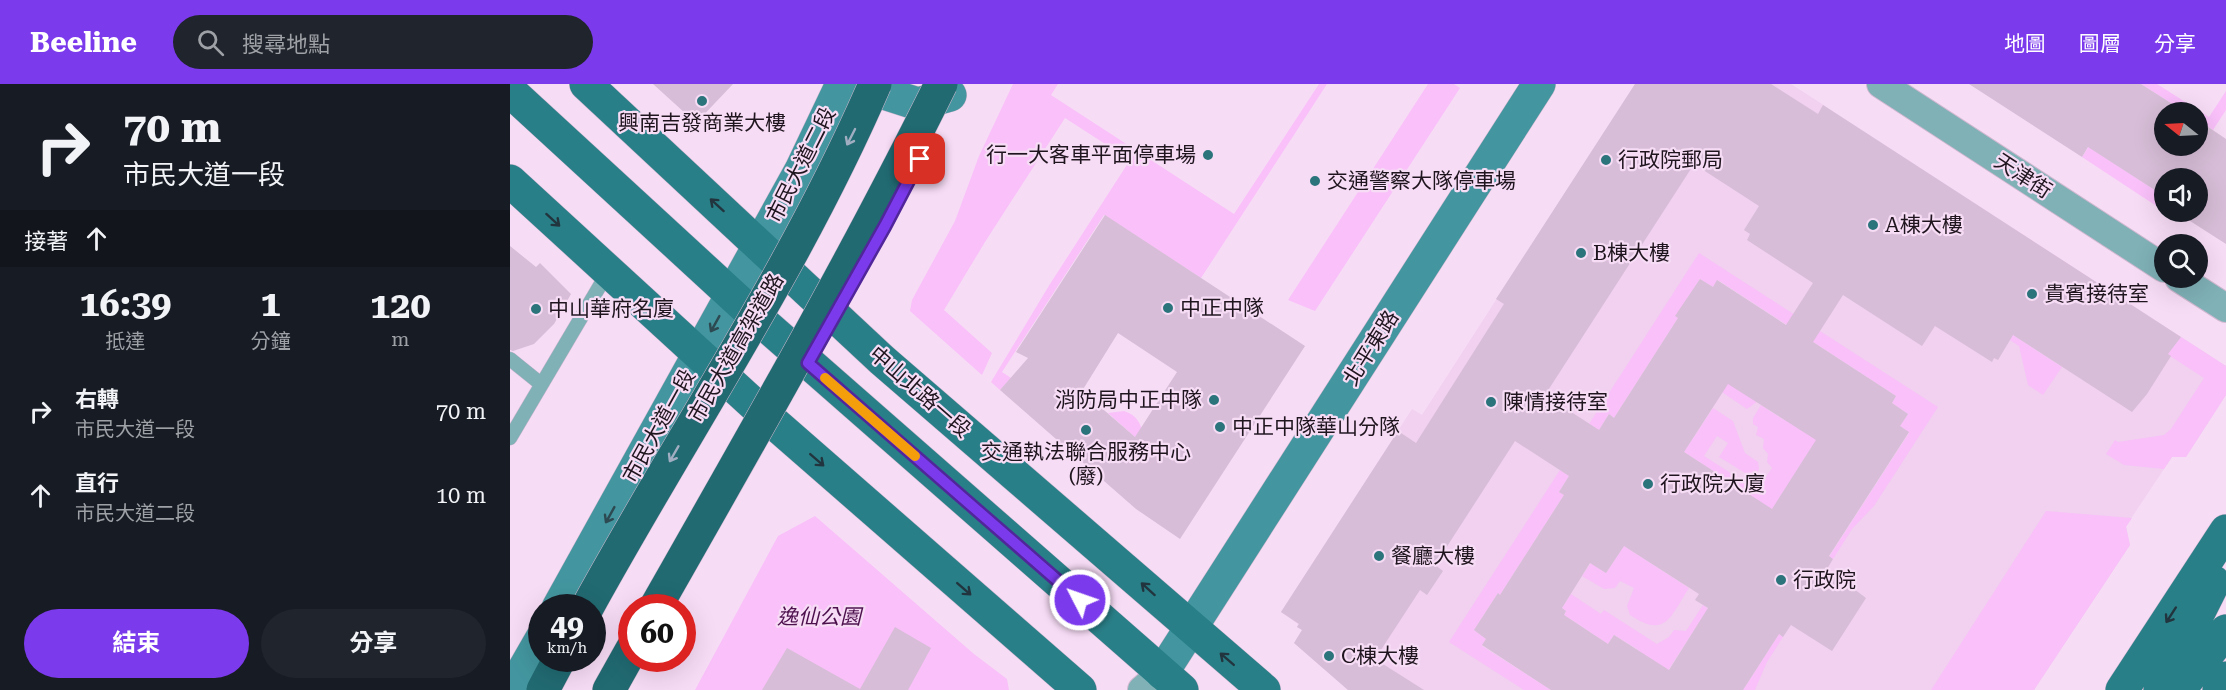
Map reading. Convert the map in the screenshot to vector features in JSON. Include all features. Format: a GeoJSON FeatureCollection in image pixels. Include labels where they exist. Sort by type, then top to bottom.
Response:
{"type":"FeatureCollection","features":[{"type":"Feature","properties":{"kind":"highway","name":"市民大道高架道路"},"geometry":{"type":"LineString","coordinates":[[596,594],[819,201],[874,84]]}},
{"type":"Feature","properties":{"kind":"highway"},"geometry":{"type":"LineString","coordinates":[[663,594],[820,317],[892,184],[949,88]]}},
{"type":"Feature","properties":{"kind":"highway"},"geometry":{"type":"LineString","coordinates":[[543,690],[553,672]]}},
{"type":"Feature","properties":{"kind":"highway"},"geometry":{"type":"LineString","coordinates":[[609,690],[619,672]]}},
{"type":"Feature","properties":{"kind":"main road","name":"中山北路一段"},"geometry":{"type":"LineString","coordinates":[[586,84],[882,360],[1264,690]]}},
{"type":"Feature","properties":{"kind":"main road"},"geometry":{"type":"LineString","coordinates":[[510,90],[1162,686]]}},
{"type":"Feature","properties":{"kind":"main road"},"geometry":{"type":"LineString","coordinates":[[510,181],[773,422],[1080,690]]}},
{"type":"Feature","properties":{"kind":"main road"},"geometry":{"type":"LineString","coordinates":[[2122,690],[2226,531]]}},
{"type":"Feature","properties":{"kind":"main road"},"geometry":{"type":"LineString","coordinates":[[2160,690],[2226,559]]}},
{"type":"Feature","properties":{"kind":"main road"},"geometry":{"type":"LineString","coordinates":[[2179,690],[2226,631]]}},
{"type":"Feature","properties":{"kind":"main road"},"geometry":{"type":"LineString","coordinates":[[2219,690],[2226,678]]}},
{"type":"Feature","properties":{"kind":"street","name":"市民大道二段"},"geometry":{"type":"LineString","coordinates":[[760,245],[801,170],[842,84]]}},
{"type":"Feature","properties":{"kind":"street"},"geometry":{"type":"LineString","coordinates":[[874,84],[887,94],[918,104],[949,88]]}},
{"type":"Feature","properties":{"kind":"street","name":"北平東路"},"geometry":{"type":"LineString","coordinates":[[1162,686],[1191,628],[1539,84]]}},
{"type":"Feature","properties":{"kind":"street","name":"天津街"},"geometry":{"type":"LineString","coordinates":[[1881,84],[2154,261]]}},
{"type":"Feature","properties":{"kind":"street"},"geometry":{"type":"LineString","coordinates":[[677,594],[706,539],[891,216],[949,88]]}},
{"type":"Feature","properties":{"kind":"street","name":"市民大道一段"},"geometry":{"type":"LineString","coordinates":[[566,594],[760,245]]}},
{"type":"Feature","properties":{"kind":"street"},"geometry":{"type":"LineString","coordinates":[[2195,288],[2226,308]]}},
{"type":"Feature","properties":{"kind":"street"},"geometry":{"type":"LineString","coordinates":[[512,690],[528,662]]}},
{"type":"Feature","properties":{"kind":"street"},"geometry":{"type":"LineString","coordinates":[[627,690],[637,672]]}},
{"type":"Feature","properties":{"kind":"lane"},"geometry":{"type":"LineString","coordinates":[[510,438],[608,270]]}},
{"type":"Feature","properties":{"kind":"lane"},"geometry":{"type":"LineString","coordinates":[[510,359],[542,384]]}},
{"type":"Feature","properties":{"kind":"shaded area","name":"行政院"},"geometry":{"type":"Polygon","coordinates":[[[1635,84],[1791,84],[2226,366],[2226,395],[2186,457],[2172,457],[2126,526],[2130,545],[2034,690],[1348,690],[1294,643],[1302,630],[1297,627],[1298,624],[1281,612],[1412,409],[1422,415],[1635,84]]]}},
{"type":"Feature","properties":{"kind":"green space"},"geometry":{"type":"Polygon","coordinates":[[[1013,84],[1058,84],[1051,95],[1234,214],[1319,84],[1327,84],[1201,278],[1104,215],[1002,372],[1011,378],[1000,390],[991,382],[1050,284],[1130,160],[1065,118],[944,310],[992,353],[982,375],[910,311],[912,300],[955,221],[979,156],[1013,84]]]}},
{"type":"Feature","properties":{"kind":"green space"},"geometry":{"type":"Polygon","coordinates":[[[1428,84],[1454,84],[1460,88],[1315,311],[1288,300],[1428,84]]]}},
{"type":"Feature","properties":{"kind":"green space"},"geometry":{"type":"Polygon","coordinates":[[[2129,84],[2092,149],[2154,189],[2154,204],[2082,157],[2129,84]]]}},
{"type":"Feature","properties":{"kind":"green space"},"geometry":{"type":"Polygon","coordinates":[[[2141,84],[2157,84],[2185,102],[2169,102],[2141,84]]]}},
{"type":"Feature","properties":{"kind":"green space"},"geometry":{"type":"Polygon","coordinates":[[[2226,91],[2226,110],[2213,130],[2208,127],[2208,116],[2226,91]]]}},
{"type":"Feature","properties":{"kind":"green space"},"geometry":{"type":"Polygon","coordinates":[[[1699,253],[1938,407],[1874,506],[1852,529],[1833,559],[1829,557],[1909,433],[1900,426],[1908,414],[1892,403],[1896,396],[1718,280],[1713,287],[1700,279],[1676,316],[1678,318],[1614,418],[1609,414],[1599,430],[1589,424],[1699,253]]]}},
{"type":"Feature","properties":{"kind":"green space"},"geometry":{"type":"Polygon","coordinates":[[[2010,333],[2062,367],[2043,395],[2028,385],[2019,346],[2007,338],[2010,333]]]}},
{"type":"Feature","properties":{"kind":"green space"},"geometry":{"type":"Polygon","coordinates":[[[2181,337],[2226,366],[2226,395],[2186,457],[2172,457],[2164,469],[2124,465],[2106,454],[2115,440],[2118,442],[2164,435],[2171,429],[2204,378],[2167,354],[2181,337]]]}},
{"type":"Feature","properties":{"kind":"green space"},"geometry":{"type":"Polygon","coordinates":[[[1716,369],[1758,401],[1747,409],[1707,382],[1716,369]]]}},
{"type":"Feature","properties":{"kind":"green space"},"geometry":{"type":"Polygon","coordinates":[[[1761,405],[1784,420],[1791,411],[1819,436],[1769,514],[1748,494],[1684,452],[1713,408],[1733,421],[1745,453],[1758,462],[1759,469],[1756,475],[1750,476],[1719,457],[1728,443],[1717,436],[1704,456],[1757,490],[1772,468],[1767,462],[1768,454],[1763,448],[1764,439],[1756,435],[1758,427],[1753,424],[1753,418],[1761,405]]]}},
{"type":"Feature","properties":{"kind":"green space"},"geometry":{"type":"Polygon","coordinates":[[[1124,411],[1138,421],[1146,447],[1108,413],[1124,411]]]}},
{"type":"Feature","properties":{"kind":"green space"},"geometry":{"type":"Polygon","coordinates":[[[1560,470],[1569,476],[1559,492],[1564,495],[1500,595],[1498,593],[1474,630],[1486,639],[1482,646],[1551,690],[1524,690],[1449,642],[1560,470]]]}},
{"type":"Feature","properties":{"kind":"green space"},"geometry":{"type":"Polygon","coordinates":[[[2046,511],[2132,518],[2126,527],[2130,545],[2034,690],[1931,690],[2046,511]]]}},
{"type":"Feature","properties":{"kind":"green space","name":"逸仙公園"},"geometry":{"type":"Polygon","coordinates":[[[815,516],[974,654],[1007,679],[1009,690],[695,690],[778,536],[815,516]]]}},
{"type":"Feature","properties":{"kind":"green space"},"geometry":{"type":"Polygon","coordinates":[[[1624,546],[1689,588],[1671,616],[1659,625],[1642,622],[1630,615],[1627,606],[1634,588],[1620,581],[1615,588],[1604,589],[1582,576],[1591,563],[1606,573],[1624,546]]]}},
{"type":"Feature","properties":{"kind":"green space"},"geometry":{"type":"Polygon","coordinates":[[[1571,594],[1601,614],[1604,610],[1657,644],[1669,637],[1674,630],[1686,631],[1703,605],[1708,609],[1665,675],[1637,649],[1614,635],[1608,644],[1564,615],[1566,611],[1562,608],[1571,594]]]}},
{"type":"Feature","properties":{"kind":"green space"},"geometry":{"type":"Polygon","coordinates":[[[1779,634],[1783,637],[1767,662],[1755,690],[1743,690],[1779,634]]]}},
{"type":"Feature","properties":{"kind":"building"},"geometry":{"type":"Polygon","coordinates":[[[653,84],[733,84],[696,123],[653,84]]]}},
{"type":"Feature","properties":{"kind":"building"},"geometry":{"type":"Polygon","coordinates":[[[1635,84],[1771,84],[1818,114],[1823,105],[2181,337],[2168,354],[2171,356],[2147,394],[2132,412],[2013,335],[1998,360],[1994,358],[1992,362],[1935,326],[1922,346],[1843,295],[1813,342],[1896,396],[1892,403],[1908,414],[1900,426],[1909,432],[1829,556],[1833,559],[1827,569],[1866,598],[1832,651],[1791,625],[1783,637],[1779,634],[1743,690],[1551,690],[1482,645],[1486,639],[1474,630],[1498,593],[1500,595],[1564,495],[1559,492],[1569,476],[1515,441],[1435,565],[1443,571],[1427,595],[1420,590],[1375,659],[1424,690],[1348,690],[1294,643],[1302,630],[1297,627],[1299,624],[1281,612],[1398,431],[1416,443],[1504,304],[1496,299],[1635,84]],[[1694,164],[1545,395],[1599,430],[1609,414],[1614,418],[1678,318],[1675,316],[1700,279],[1713,287],[1717,280],[1786,325],[1813,283],[1747,240],[1750,234],[1744,230],[1759,206],[1694,164]],[[1728,384],[1684,452],[1772,509],[1816,440],[1728,384]],[[1624,546],[1606,573],[1590,563],[1562,608],[1566,611],[1564,615],[1608,644],[1614,635],[1669,670],[1708,608],[1695,600],[1699,594],[1624,546]]]}},
{"type":"Feature","properties":{"kind":"building"},"geometry":{"type":"Polygon","coordinates":[[[1969,84],[2141,84],[2169,102],[2154,102],[2154,156],[2208,156],[2208,127],[2226,139],[2226,244],[2192,222],[2208,222],[2208,168],[2154,168],[2154,190],[2088,147],[2082,157],[1969,84]]]}},
{"type":"Feature","properties":{"kind":"building"},"geometry":{"type":"Polygon","coordinates":[[[1105,215],[1305,346],[1180,539],[1136,509],[1000,390],[1028,358],[1016,352],[1105,215]],[[1118,333],[1082,391],[1135,437],[1177,372],[1118,333]]]}},
{"type":"Feature","properties":{"kind":"building","name":"中山華府名廈"},"geometry":{"type":"Polygon","coordinates":[[[510,246],[536,267],[540,263],[571,294],[554,324],[534,344],[513,351],[510,350],[510,246]]]}},
{"type":"Feature","properties":{"kind":"building"},"geometry":{"type":"Polygon","coordinates":[[[895,627],[931,648],[908,690],[762,690],[787,648],[860,689],[895,627]]]}},
{"type":"Feature","properties":{"kind":"slow traffic"},"geometry":{"type":"LineString","coordinates":[[825,378],[915,456]]}},
{"type":"Feature","properties":{"kind":"place","name":"興南吉發商業大樓"},"geometry":{"type":"Point","coordinates":[702,101]}},
{"type":"Feature","properties":{"kind":"place","name":"行一大客車平面停車場"},"geometry":{"type":"Point","coordinates":[1208,155]}},
{"type":"Feature","properties":{"kind":"place","name":"行政院郵局"},"geometry":{"type":"Point","coordinates":[1606,160]}},
{"type":"Feature","properties":{"kind":"place","name":"交通警察大隊停車場"},"geometry":{"type":"Point","coordinates":[1315,181]}},
{"type":"Feature","properties":{"kind":"place","name":"A棟大樓"},"geometry":{"type":"Point","coordinates":[1873,225]}},
{"type":"Feature","properties":{"kind":"place","name":"B棟大樓"},"geometry":{"type":"Point","coordinates":[1581,253]}},
{"type":"Feature","properties":{"kind":"place","name":"貴賓接待室"},"geometry":{"type":"Point","coordinates":[2032,294]}},
{"type":"Feature","properties":{"kind":"place","name":"中正中隊"},"geometry":{"type":"Point","coordinates":[1168,308]}},
{"type":"Feature","properties":{"kind":"place","name":"中山華府名廈"},"geometry":{"type":"Point","coordinates":[536,309]}},
{"type":"Feature","properties":{"kind":"place","name":"消防局中正中隊"},"geometry":{"type":"Point","coordinates":[1214,400]}},
{"type":"Feature","properties":{"kind":"place","name":"陳情接待室"},"geometry":{"type":"Point","coordinates":[1491,402]}},
{"type":"Feature","properties":{"kind":"place","name":"中正中隊華山分隊"},"geometry":{"type":"Point","coordinates":[1220,427]}},
{"type":"Feature","properties":{"kind":"place","name":"交通執法聯合服務中心 (廢)"},"geometry":{"type":"Point","coordinates":[1086,430]}},
{"type":"Feature","properties":{"kind":"place","name":"行政院大廈"},"geometry":{"type":"Point","coordinates":[1648,484]}},
{"type":"Feature","properties":{"kind":"place","name":"餐廳大樓"},"geometry":{"type":"Point","coordinates":[1379,556]}},
{"type":"Feature","properties":{"kind":"place","name":"行政院"},"geometry":{"type":"Point","coordinates":[1781,580]}},
{"type":"Feature","properties":{"kind":"place","name":"C棟大樓"},"geometry":{"type":"Point","coordinates":[1329,656]}},
{"type":"Feature","properties":{"kind":"route"},"geometry":{"type":"LineString","coordinates":[[920,159],[808,363],[1080,600]]}}]}
